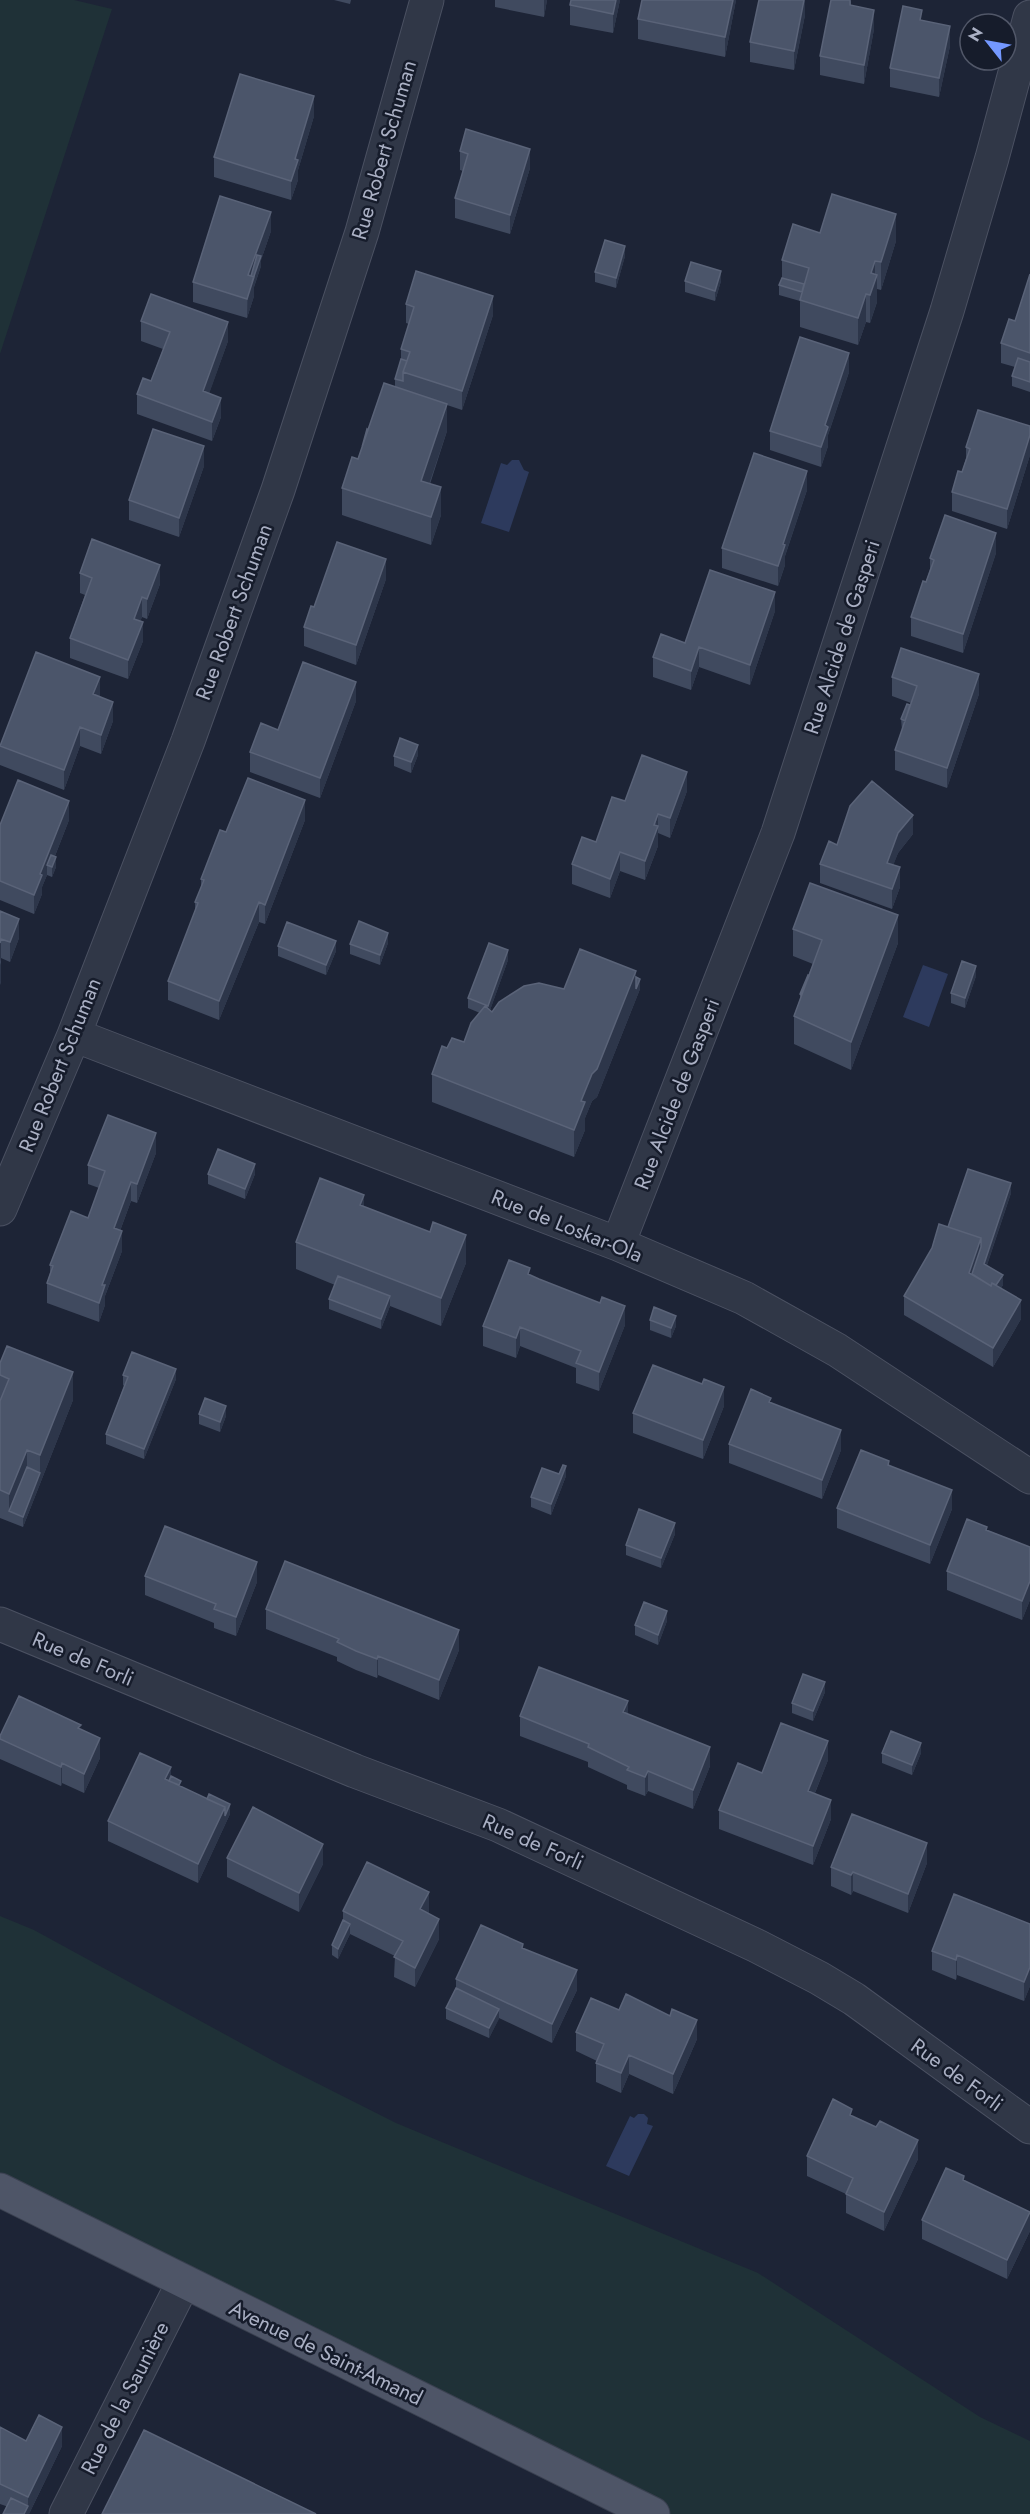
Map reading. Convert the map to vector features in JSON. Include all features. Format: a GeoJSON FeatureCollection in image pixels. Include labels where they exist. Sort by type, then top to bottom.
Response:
{"type":"FeatureCollection","features":[{"type":"Feature","properties":{"kind":"main road","name":"Avenue de Saint-Amand"},"geometry":{"type":"LineString","coordinates":[[0,2190],[183,2283],[653,2514]]}},
{"type":"Feature","properties":{"kind":"street","name":"Rue Robert Schuman"},"geometry":{"type":"LineString","coordinates":[[0,1209],[74,1035],[188,741],[278,490],[362,232],[427,0]]}},
{"type":"Feature","properties":{"kind":"street","name":"Rue Alcide de Gasperi"},"geometry":{"type":"LineString","coordinates":[[618,1244],[778,833],[947,311],[1030,17]]}},
{"type":"Feature","properties":{"kind":"street","name":"Rue de Loskar-Ola"},"geometry":{"type":"LineString","coordinates":[[74,1035],[618,1244],[744,1298],[789,1322],[1030,1477]]}},
{"type":"Feature","properties":{"kind":"street","name":"Rue de Forli"},"geometry":{"type":"LineString","coordinates":[[0,1624],[344,1766],[498,1826],[757,1946],[819,1977],[854,1999],[1030,2127]]}},
{"type":"Feature","properties":{"kind":"street","name":"Rue de la Saunière"},"geometry":{"type":"LineString","coordinates":[[66,2514],[183,2283]]}},
{"type":"Feature","properties":{"kind":"shaded area"},"geometry":{"type":"Polygon","coordinates":[[[0,0],[74,0],[112,9],[0,354],[0,0]]]}},
{"type":"Feature","properties":{"kind":"shaded area"},"geometry":{"type":"Polygon","coordinates":[[[0,1916],[34,1930],[281,2065],[396,2123],[758,2273],[980,2417],[1030,2441],[1030,2514],[653,2514],[0,2190],[0,1916]]]}},
{"type":"Feature","properties":{"kind":"water"},"geometry":{"type":"Polygon","coordinates":[[[512,460],[519,460],[524,470],[529,472],[509,532],[481,523],[501,463],[507,465],[512,460]]]}},
{"type":"Feature","properties":{"kind":"water"},"geometry":{"type":"Polygon","coordinates":[[[923,965],[948,974],[929,1027],[903,1017],[923,965]]]}},
{"type":"Feature","properties":{"kind":"water"},"geometry":{"type":"Polygon","coordinates":[[[638,2114],[644,2114],[648,2118],[647,2124],[653,2126],[629,2176],[606,2166],[630,2116],[634,2118],[638,2114]]]}},
{"type":"Feature","properties":{"kind":"building"},"geometry":{"type":"Polygon","coordinates":[[[571,0],[616,0],[613,14],[570,5],[571,0]]]}},
{"type":"Feature","properties":{"kind":"building"},"geometry":{"type":"Polygon","coordinates":[[[642,0],[733,0],[725,37],[638,19],[642,0]]]}},
{"type":"Feature","properties":{"kind":"building"},"geometry":{"type":"Polygon","coordinates":[[[759,0],[804,0],[794,51],[750,42],[759,0]]]}},
{"type":"Feature","properties":{"kind":"building"},"geometry":{"type":"Polygon","coordinates":[[[831,0],[850,0],[850,5],[874,10],[864,65],[820,56],[831,0]]]}},
{"type":"Feature","properties":{"kind":"building"},"geometry":{"type":"Polygon","coordinates":[[[903,6],[922,10],[920,20],[950,26],[939,78],[890,68],[903,6]]]}},
{"type":"Feature","properties":{"kind":"building"},"geometry":{"type":"Polygon","coordinates":[[[240,74],[314,96],[295,159],[298,160],[291,181],[214,157],[240,74]]]}},
{"type":"Feature","properties":{"kind":"building"},"geometry":{"type":"Polygon","coordinates":[[[466,129],[530,149],[510,215],[455,198],[468,154],[460,151],[466,129]]]}},
{"type":"Feature","properties":{"kind":"building"},"geometry":{"type":"Polygon","coordinates":[[[832,194],[896,214],[881,262],[875,261],[871,273],[877,275],[870,295],[866,294],[858,318],[800,300],[809,268],[782,260],[793,224],[820,233],[832,194]]]}},
{"type":"Feature","properties":{"kind":"building"},"geometry":{"type":"Polygon","coordinates":[[[220,196],[271,212],[248,275],[254,277],[247,299],[193,282],[220,196]]]}},
{"type":"Feature","properties":{"kind":"building"},"geometry":{"type":"Polygon","coordinates":[[[605,240],[625,246],[616,278],[595,272],[605,240]]]}},
{"type":"Feature","properties":{"kind":"building"},"geometry":{"type":"Polygon","coordinates":[[[257,255],[261,256],[254,277],[251,276],[257,255]]]}},
{"type":"Feature","properties":{"kind":"building"},"geometry":{"type":"Polygon","coordinates":[[[691,262],[721,271],[715,291],[685,281],[691,262]]]}},
{"type":"Feature","properties":{"kind":"building"},"geometry":{"type":"Polygon","coordinates":[[[416,271],[493,296],[462,391],[403,372],[410,352],[401,349],[414,307],[406,304],[416,271]]]}},
{"type":"Feature","properties":{"kind":"building"},"geometry":{"type":"Polygon","coordinates":[[[1030,274],[1030,353],[1001,343],[1009,319],[1015,321],[1030,274]]]}},
{"type":"Feature","properties":{"kind":"building"},"geometry":{"type":"Polygon","coordinates":[[[782,278],[804,284],[802,292],[779,285],[782,278]]]}},
{"type":"Feature","properties":{"kind":"building"},"geometry":{"type":"Polygon","coordinates":[[[151,294],[228,322],[203,391],[221,398],[212,422],[137,394],[143,378],[151,381],[170,332],[141,321],[151,294]]]}},
{"type":"Feature","properties":{"kind":"building"},"geometry":{"type":"Polygon","coordinates":[[[800,337],[849,353],[825,425],[828,427],[821,447],[770,431],[800,337]]]}},
{"type":"Feature","properties":{"kind":"building"},"geometry":{"type":"Polygon","coordinates":[[[1018,358],[1030,362],[1030,382],[1012,376],[1018,358]]]}},
{"type":"Feature","properties":{"kind":"building"},"geometry":{"type":"Polygon","coordinates":[[[401,359],[407,361],[403,381],[395,379],[401,359]]]}},
{"type":"Feature","properties":{"kind":"building"},"geometry":{"type":"Polygon","coordinates":[[[384,383],[447,404],[421,481],[441,487],[431,517],[342,488],[352,457],[358,459],[384,383]]]}},
{"type":"Feature","properties":{"kind":"building"},"geometry":{"type":"Polygon","coordinates":[[[978,410],[1030,426],[1030,435],[1007,509],[952,492],[958,471],[962,472],[970,449],[966,447],[978,410]]]}},
{"type":"Feature","properties":{"kind":"building"},"geometry":{"type":"Polygon","coordinates":[[[153,429],[204,446],[179,518],[129,500],[153,429]]]}},
{"type":"Feature","properties":{"kind":"building"},"geometry":{"type":"Polygon","coordinates":[[[754,453],[807,471],[778,566],[722,548],[754,453]]]}},
{"type":"Feature","properties":{"kind":"building"},"geometry":{"type":"Polygon","coordinates":[[[945,515],[996,533],[963,634],[911,617],[923,581],[926,582],[934,560],[930,558],[945,515]]]}},
{"type":"Feature","properties":{"kind":"building"},"geometry":{"type":"Polygon","coordinates":[[[92,539],[160,565],[147,599],[142,597],[134,619],[143,622],[128,660],[70,638],[92,578],[80,573],[92,539]]]}},
{"type":"Feature","properties":{"kind":"building"},"geometry":{"type":"Polygon","coordinates":[[[337,542],[386,559],[356,645],[304,627],[311,606],[314,607],[337,542]]]}},
{"type":"Feature","properties":{"kind":"building"},"geometry":{"type":"Polygon","coordinates":[[[710,570],[775,592],[750,665],[699,647],[691,671],[653,657],[661,634],[685,643],[710,570]]]}},
{"type":"Feature","properties":{"kind":"building"},"geometry":{"type":"Polygon","coordinates":[[[901,648],[979,674],[947,768],[895,750],[917,686],[892,677],[901,648]]]}},
{"type":"Feature","properties":{"kind":"building"},"geometry":{"type":"Polygon","coordinates":[[[36,652],[100,677],[93,694],[113,702],[101,735],[80,727],[64,770],[0,746],[36,652]]]}},
{"type":"Feature","properties":{"kind":"building"},"geometry":{"type":"Polygon","coordinates":[[[303,662],[356,682],[320,778],[250,752],[261,723],[278,730],[303,662]]]}},
{"type":"Feature","properties":{"kind":"building"},"geometry":{"type":"Polygon","coordinates":[[[907,704],[910,705],[905,721],[901,719],[907,704]]]}},
{"type":"Feature","properties":{"kind":"building"},"geometry":{"type":"Polygon","coordinates":[[[400,738],[418,745],[411,762],[394,756],[400,738]]]}},
{"type":"Feature","properties":{"kind":"building"},"geometry":{"type":"Polygon","coordinates":[[[642,755],[687,772],[670,818],[658,814],[654,825],[658,826],[645,861],[620,852],[610,879],[572,864],[582,837],[596,842],[612,797],[625,801],[642,755]]]}},
{"type":"Feature","properties":{"kind":"building"},"geometry":{"type":"Polygon","coordinates":[[[248,778],[305,800],[265,905],[259,902],[219,1001],[168,981],[198,903],[195,902],[204,880],[201,879],[220,830],[226,832],[248,778]]]}},
{"type":"Feature","properties":{"kind":"building"},"geometry":{"type":"Polygon","coordinates":[[[18,780],[69,801],[34,895],[0,881],[0,825],[18,780]]]}},
{"type":"Feature","properties":{"kind":"building"},"geometry":{"type":"Polygon","coordinates":[[[872,781],[913,815],[898,833],[887,863],[900,867],[892,889],[820,864],[829,841],[837,845],[850,806],[872,781]]]}},
{"type":"Feature","properties":{"kind":"building"},"geometry":{"type":"Polygon","coordinates":[[[51,855],[56,857],[52,867],[47,865],[51,855]]]}},
{"type":"Feature","properties":{"kind":"building"},"geometry":{"type":"Polygon","coordinates":[[[810,883],[898,915],[851,1042],[794,1016],[822,940],[793,929],[810,883]]]}},
{"type":"Feature","properties":{"kind":"building"},"geometry":{"type":"Polygon","coordinates":[[[0,911],[19,919],[10,942],[1,939],[0,943],[0,911]]]}},
{"type":"Feature","properties":{"kind":"building"},"geometry":{"type":"Polygon","coordinates":[[[359,921],[388,933],[380,955],[350,944],[359,921]]]}},
{"type":"Feature","properties":{"kind":"building"},"geometry":{"type":"Polygon","coordinates":[[[287,922],[336,941],[326,965],[278,946],[287,922]]]}},
{"type":"Feature","properties":{"kind":"building"},"geometry":{"type":"Polygon","coordinates":[[[489,943],[508,950],[488,1006],[468,998],[489,943]]]}},
{"type":"Feature","properties":{"kind":"building"},"geometry":{"type":"Polygon","coordinates":[[[580,949],[636,971],[597,1069],[592,1074],[581,1101],[585,1102],[574,1130],[432,1074],[442,1046],[447,1048],[452,1038],[464,1042],[471,1023],[485,1006],[492,1012],[499,1002],[524,986],[539,983],[564,989],[580,949]]]}},
{"type":"Feature","properties":{"kind":"building"},"geometry":{"type":"Polygon","coordinates":[[[962,961],[976,966],[965,998],[951,993],[962,961]]]}},
{"type":"Feature","properties":{"kind":"building"},"geometry":{"type":"Polygon","coordinates":[[[809,976],[801,995],[800,994],[809,976]]]}},
{"type":"Feature","properties":{"kind":"building"},"geometry":{"type":"Polygon","coordinates":[[[636,977],[640,979],[636,989],[636,977]]]}},
{"type":"Feature","properties":{"kind":"building"},"geometry":{"type":"Polygon","coordinates":[[[108,1115],[156,1133],[137,1184],[131,1182],[114,1228],[122,1231],[102,1285],[105,1285],[99,1303],[47,1283],[53,1266],[50,1265],[71,1211],[88,1218],[105,1171],[88,1165],[108,1115]]]}},
{"type":"Feature","properties":{"kind":"building"},"geometry":{"type":"Polygon","coordinates":[[[218,1149],[255,1164],[245,1189],[208,1174],[218,1149]]]}},
{"type":"Feature","properties":{"kind":"building"},"geometry":{"type":"Polygon","coordinates":[[[968,1169],[1011,1183],[984,1264],[1003,1275],[996,1285],[992,1283],[991,1286],[972,1274],[981,1247],[981,1238],[948,1227],[968,1169]]]}},
{"type":"Feature","properties":{"kind":"building"},"geometry":{"type":"Polygon","coordinates":[[[320,1178],[364,1195],[360,1205],[430,1232],[433,1222],[466,1235],[441,1298],[296,1242],[320,1178]]]}},
{"type":"Feature","properties":{"kind":"building"},"geometry":{"type":"Polygon","coordinates":[[[939,1224],[981,1238],[969,1273],[1021,1300],[993,1348],[904,1296],[932,1248],[939,1224]]]}},
{"type":"Feature","properties":{"kind":"building"},"geometry":{"type":"Polygon","coordinates":[[[509,1260],[530,1268],[528,1274],[539,1279],[600,1303],[602,1297],[625,1306],[599,1372],[576,1363],[581,1351],[520,1327],[516,1338],[483,1326],[509,1260]]]}},
{"type":"Feature","properties":{"kind":"building"},"geometry":{"type":"Polygon","coordinates":[[[338,1276],[390,1296],[381,1319],[329,1299],[338,1276]]]}},
{"type":"Feature","properties":{"kind":"building"},"geometry":{"type":"Polygon","coordinates":[[[654,1307],[676,1316],[671,1328],[650,1320],[654,1307]]]}},
{"type":"Feature","properties":{"kind":"building"},"geometry":{"type":"Polygon","coordinates":[[[7,1346],[73,1372],[40,1455],[27,1450],[9,1494],[0,1490],[0,1401],[9,1379],[0,1375],[0,1363],[7,1346]]]}},
{"type":"Feature","properties":{"kind":"building"},"geometry":{"type":"Polygon","coordinates":[[[132,1352],[176,1369],[144,1449],[106,1434],[128,1377],[123,1375],[132,1352]]]}},
{"type":"Feature","properties":{"kind":"building"},"geometry":{"type":"Polygon","coordinates":[[[653,1365],[702,1384],[704,1379],[724,1387],[703,1440],[633,1413],[653,1365]]]}},
{"type":"Feature","properties":{"kind":"building"},"geometry":{"type":"Polygon","coordinates":[[[751,1389],[771,1398],[769,1402],[841,1430],[822,1480],[729,1444],[751,1389]]]}},
{"type":"Feature","properties":{"kind":"building"},"geometry":{"type":"Polygon","coordinates":[[[205,1398],[226,1406],[220,1422],[199,1414],[205,1398]]]}},
{"type":"Feature","properties":{"kind":"building"},"geometry":{"type":"Polygon","coordinates":[[[861,1450],[889,1461],[888,1465],[952,1490],[930,1545],[837,1508],[861,1450]]]}},
{"type":"Feature","properties":{"kind":"building"},"geometry":{"type":"Polygon","coordinates":[[[563,1465],[566,1466],[551,1504],[531,1497],[542,1468],[559,1474],[563,1465]]]}},
{"type":"Feature","properties":{"kind":"building"},"geometry":{"type":"Polygon","coordinates":[[[27,1467],[40,1473],[23,1517],[9,1511],[27,1467]]]}},
{"type":"Feature","properties":{"kind":"building"},"geometry":{"type":"Polygon","coordinates":[[[639,1509],[675,1523],[661,1558],[626,1545],[639,1509]]]}},
{"type":"Feature","properties":{"kind":"building"},"geometry":{"type":"Polygon","coordinates":[[[967,1519],[987,1527],[986,1530],[1030,1547],[1030,1581],[1022,1601],[947,1571],[967,1519]]]}},
{"type":"Feature","properties":{"kind":"building"},"geometry":{"type":"Polygon","coordinates":[[[165,1526],[257,1562],[236,1617],[214,1609],[216,1604],[145,1576],[165,1526]]]}},
{"type":"Feature","properties":{"kind":"building"},"geometry":{"type":"Polygon","coordinates":[[[285,1561],[459,1630],[439,1680],[378,1656],[377,1659],[356,1651],[337,1642],[339,1639],[266,1609],[285,1561]]]}},
{"type":"Feature","properties":{"kind":"building"},"geometry":{"type":"Polygon","coordinates":[[[644,1602],[667,1611],[658,1635],[635,1625],[644,1602]]]}},
{"type":"Feature","properties":{"kind":"building"},"geometry":{"type":"Polygon","coordinates":[[[539,1667],[628,1701],[623,1712],[710,1747],[693,1790],[648,1771],[645,1777],[627,1770],[629,1767],[588,1747],[589,1744],[520,1716],[539,1667]]]}},
{"type":"Feature","properties":{"kind":"building"},"geometry":{"type":"Polygon","coordinates":[[[803,1674],[825,1682],[813,1711],[792,1703],[803,1674]]]}},
{"type":"Feature","properties":{"kind":"building"},"geometry":{"type":"Polygon","coordinates":[[[19,1696],[81,1725],[78,1728],[100,1738],[84,1774],[62,1763],[61,1767],[0,1739],[19,1696]]]}},
{"type":"Feature","properties":{"kind":"building"},"geometry":{"type":"Polygon","coordinates":[[[781,1723],[828,1741],[808,1791],[831,1800],[813,1846],[719,1810],[738,1763],[762,1773],[781,1723]]]}},
{"type":"Feature","properties":{"kind":"building"},"geometry":{"type":"Polygon","coordinates":[[[891,1731],[921,1743],[912,1765],[882,1753],[891,1731]]]}},
{"type":"Feature","properties":{"kind":"building"},"geometry":{"type":"Polygon","coordinates":[[[140,1753],[171,1767],[165,1779],[225,1807],[198,1864],[108,1821],[140,1753]]]}},
{"type":"Feature","properties":{"kind":"building"},"geometry":{"type":"Polygon","coordinates":[[[171,1776],[181,1781],[179,1785],[169,1781],[171,1776]]]}},
{"type":"Feature","properties":{"kind":"building"},"geometry":{"type":"Polygon","coordinates":[[[209,1794],[230,1804],[225,1816],[225,1807],[207,1799],[209,1794]]]}},
{"type":"Feature","properties":{"kind":"building"},"geometry":{"type":"Polygon","coordinates":[[[253,1807],[323,1844],[299,1893],[227,1858],[253,1807]]]}},
{"type":"Feature","properties":{"kind":"building"},"geometry":{"type":"Polygon","coordinates":[[[852,1814],[927,1843],[908,1894],[853,1872],[851,1875],[831,1867],[852,1814]]]}},
{"type":"Feature","properties":{"kind":"building"},"geometry":{"type":"Polygon","coordinates":[[[367,1862],[429,1892],[420,1909],[439,1919],[415,1968],[394,1957],[403,1941],[343,1911],[367,1862]]]}},
{"type":"Feature","properties":{"kind":"building"},"geometry":{"type":"Polygon","coordinates":[[[954,1894],[1030,1924],[1030,1967],[1024,1982],[957,1955],[956,1960],[932,1951],[954,1894]]]}},
{"type":"Feature","properties":{"kind":"building"},"geometry":{"type":"Polygon","coordinates":[[[343,1920],[350,1924],[338,1949],[332,1945],[343,1920]]]}},
{"type":"Feature","properties":{"kind":"building"},"geometry":{"type":"Polygon","coordinates":[[[481,1925],[523,1944],[522,1948],[577,1970],[552,2024],[456,1979],[481,1925]]]}},
{"type":"Feature","properties":{"kind":"building"},"geometry":{"type":"Polygon","coordinates":[[[456,1988],[499,2009],[489,2028],[446,2008],[456,1988]]]}},
{"type":"Feature","properties":{"kind":"building"},"geometry":{"type":"Polygon","coordinates":[[[626,1994],[670,2016],[672,2009],[697,2020],[673,2074],[629,2055],[621,2073],[596,2063],[604,2044],[576,2032],[591,1998],[619,2010],[626,1994]]]}},
{"type":"Feature","properties":{"kind":"building"},"geometry":{"type":"Polygon","coordinates":[[[833,2099],[852,2109],[850,2115],[876,2127],[880,2121],[918,2140],[884,2212],[846,2194],[853,2178],[807,2156],[833,2099]]]}},
{"type":"Feature","properties":{"kind":"building"},"geometry":{"type":"Polygon","coordinates":[[[946,2168],[964,2176],[963,2180],[1030,2212],[1007,2260],[922,2220],[946,2168]]]}},
{"type":"Feature","properties":{"kind":"building"},"geometry":{"type":"Polygon","coordinates":[[[39,2415],[62,2427],[28,2497],[0,2484],[0,2427],[26,2441],[39,2415]]]}},
{"type":"Feature","properties":{"kind":"building"},"geometry":{"type":"Polygon","coordinates":[[[144,2430],[316,2514],[102,2514],[144,2430]]]}},
{"type":"Feature","properties":{"kind":"building"},"geometry":{"type":"Polygon","coordinates":[[[11,2498],[28,2506],[24,2514],[3,2514],[11,2498]]]}}]}
